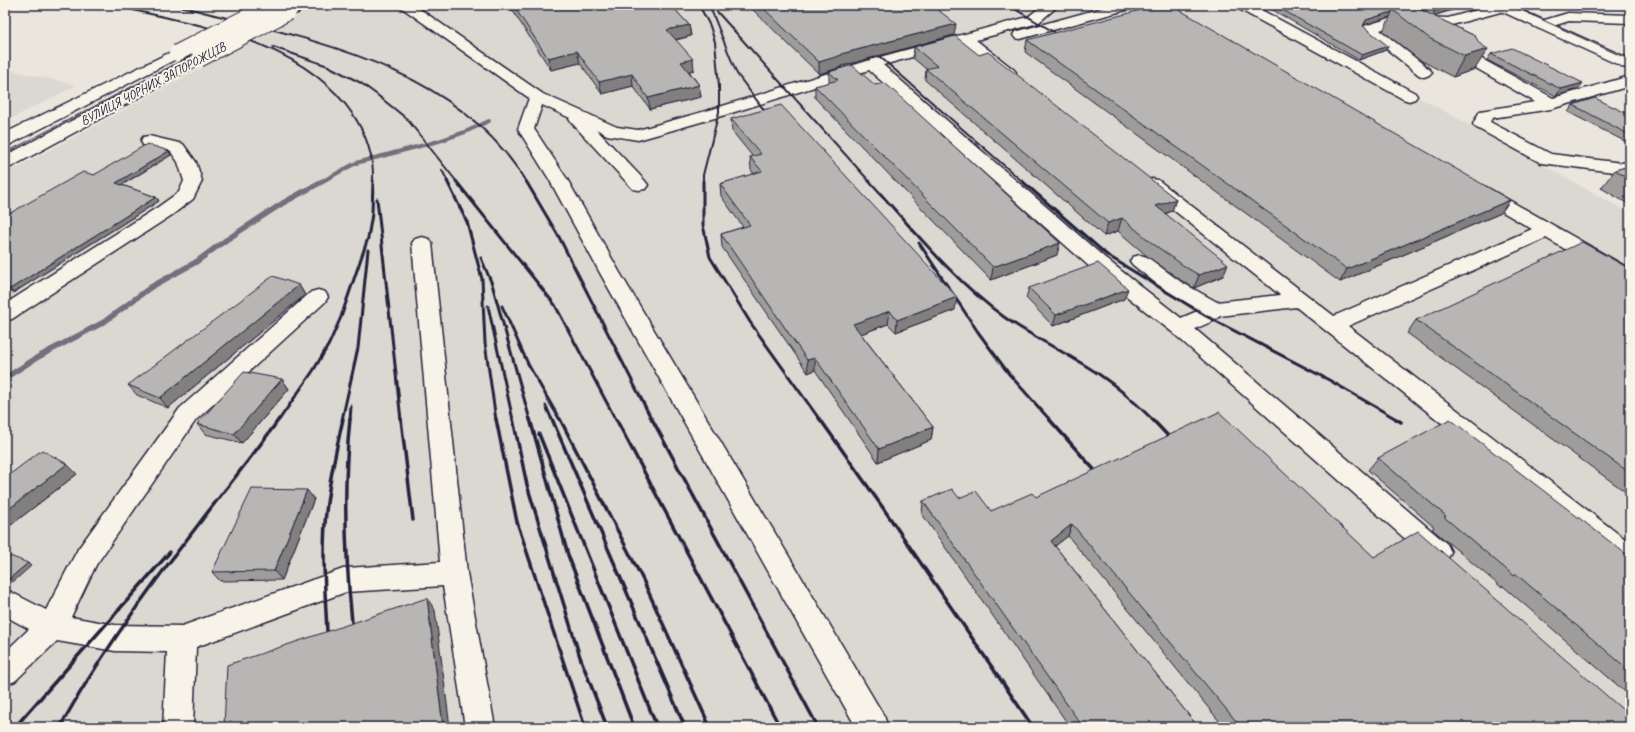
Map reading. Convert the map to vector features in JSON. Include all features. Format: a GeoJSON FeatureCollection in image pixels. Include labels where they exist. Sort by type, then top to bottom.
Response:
{"type":"FeatureCollection","features":[{"type":"Feature","properties":{"kind":"street"},"geometry":{"type":"LineString","coordinates":[[405,5],[537,97],[613,131],[638,135],[719,112],[872,64],[1033,20],[1052,5]]}},
{"type":"Feature","properties":{"kind":"street"},"geometry":{"type":"LineString","coordinates":[[1009,38],[1128,5]]}},
{"type":"Feature","properties":{"kind":"street"},"geometry":{"type":"LineString","coordinates":[[1242,5],[1409,96]]}},
{"type":"Feature","properties":{"kind":"street"},"geometry":{"type":"LineString","coordinates":[[1527,5],[1630,51]]}},
{"type":"Feature","properties":{"kind":"street","name":"ВУЛИЦЯ ЧОРНИХ ЗАПОРОЖЦІВ"},"geometry":{"type":"LineString","coordinates":[[5,140],[268,6]]}},
{"type":"Feature","properties":{"kind":"street"},"geometry":{"type":"LineString","coordinates":[[1424,72],[1369,29],[1397,20],[1448,22],[1501,6],[1630,65]]}},
{"type":"Feature","properties":{"kind":"street","name":"ВУЛИЦЯ ЧОРНИХ ЗАПОРОЖЦІВ"},"geometry":{"type":"LineString","coordinates":[[5,163],[294,8]]}},
{"type":"Feature","properties":{"kind":"street"},"geometry":{"type":"LineString","coordinates":[[1542,25],[1568,17],[1630,19]]}},
{"type":"Feature","properties":{"kind":"street"},"geometry":{"type":"LineString","coordinates":[[1448,22],[1459,28],[1460,35],[1474,61],[1551,104]]}},
{"type":"Feature","properties":{"kind":"street"},"geometry":{"type":"LineString","coordinates":[[965,38],[1021,82]]}},
{"type":"Feature","properties":{"kind":"street"},"geometry":{"type":"LineString","coordinates":[[872,64],[1098,263],[1179,327],[1456,567]]}},
{"type":"Feature","properties":{"kind":"street"},"geometry":{"type":"LineString","coordinates":[[1627,169],[1547,159],[1481,124],[1486,114],[1551,104],[1630,81]]}},
{"type":"Feature","properties":{"kind":"street"},"geometry":{"type":"LineString","coordinates":[[537,97],[526,129],[558,179],[610,273],[873,727]]}},
{"type":"Feature","properties":{"kind":"street"},"geometry":{"type":"LineString","coordinates":[[571,113],[639,185]]}},
{"type":"Feature","properties":{"kind":"street"},"geometry":{"type":"LineString","coordinates":[[5,314],[165,211],[187,195],[193,181],[187,162],[177,148],[149,141]]}},
{"type":"Feature","properties":{"kind":"street"},"geometry":{"type":"LineString","coordinates":[[1138,174],[1630,558]]}},
{"type":"Feature","properties":{"kind":"street"},"geometry":{"type":"LineString","coordinates":[[1464,182],[1630,278]]}},
{"type":"Feature","properties":{"kind":"street"},"geometry":{"type":"LineString","coordinates":[[1332,325],[1547,230]]}},
{"type":"Feature","properties":{"kind":"street"},"geometry":{"type":"LineString","coordinates":[[422,243],[454,573],[480,727]]}},
{"type":"Feature","properties":{"kind":"street"},"geometry":{"type":"LineString","coordinates":[[1140,261],[1174,287],[1214,310]]}},
{"type":"Feature","properties":{"kind":"street"},"geometry":{"type":"LineString","coordinates":[[5,671],[52,626],[87,557],[188,414],[318,297]]}},
{"type":"Feature","properties":{"kind":"street"},"geometry":{"type":"LineString","coordinates":[[1179,327],[1206,316],[1214,310],[1300,300]]}},
{"type":"Feature","properties":{"kind":"street"},"geometry":{"type":"LineString","coordinates":[[5,602],[52,626],[115,638],[182,639],[346,580],[454,573]]}},
{"type":"Feature","properties":{"kind":"street"},"geometry":{"type":"LineString","coordinates":[[178,727],[182,639]]}},
{"type":"Feature","properties":{"kind":"shaded area"},"geometry":{"type":"Polygon","coordinates":[[[318,5],[1251,5],[1630,213],[1630,727],[5,727],[5,174],[318,5]]]}},
{"type":"Feature","properties":{"kind":"shaded area"},"geometry":{"type":"Polygon","coordinates":[[[5,69],[77,85],[5,122],[5,69]]]}},
{"type":"Feature","properties":{"kind":"building"},"geometry":{"type":"Polygon","coordinates":[[[513,5],[671,5],[689,25],[667,30],[693,59],[681,62],[699,85],[648,98],[632,74],[599,82],[577,51],[548,58],[513,5]]]}},
{"type":"Feature","properties":{"kind":"building"},"geometry":{"type":"Polygon","coordinates":[[[760,5],[932,5],[956,24],[841,54],[842,55],[819,62],[760,5]]]}},
{"type":"Feature","properties":{"kind":"building"},"geometry":{"type":"Polygon","coordinates":[[[1160,5],[1171,5],[1510,200],[1347,269],[1027,40],[1160,5]]]}},
{"type":"Feature","properties":{"kind":"building"},"geometry":{"type":"Polygon","coordinates":[[[1274,5],[1411,5],[1366,20],[1363,26],[1388,46],[1362,55],[1274,5]]]}},
{"type":"Feature","properties":{"kind":"building"},"geometry":{"type":"Polygon","coordinates":[[[1411,5],[1458,5],[1435,11],[1423,11],[1411,5]]]}},
{"type":"Feature","properties":{"kind":"building"},"geometry":{"type":"Polygon","coordinates":[[[1411,5],[1475,36],[1480,44],[1488,49],[1465,56],[1429,38],[1393,10],[1411,5]]]}},
{"type":"Feature","properties":{"kind":"building"},"geometry":{"type":"Polygon","coordinates":[[[955,36],[979,55],[988,52],[1176,199],[1156,206],[1228,264],[1199,275],[1152,243],[1122,218],[1108,223],[926,69],[937,66],[914,47],[955,36]]]}},
{"type":"Feature","properties":{"kind":"building"},"geometry":{"type":"Polygon","coordinates":[[[1512,48],[1583,83],[1561,89],[1491,54],[1512,48]]]}},
{"type":"Feature","properties":{"kind":"building"},"geometry":{"type":"Polygon","coordinates":[[[852,65],[875,85],[885,83],[1060,243],[993,267],[815,86],[838,80],[829,72],[852,65]]]}},
{"type":"Feature","properties":{"kind":"building"},"geometry":{"type":"Polygon","coordinates":[[[1595,98],[1630,115],[1630,135],[1573,105],[1595,98]]]}},
{"type":"Feature","properties":{"kind":"building"},"geometry":{"type":"Polygon","coordinates":[[[781,105],[957,297],[897,320],[890,311],[853,324],[933,427],[879,449],[815,358],[807,360],[721,234],[750,225],[720,184],[762,171],[750,157],[761,154],[731,119],[781,105]]]}},
{"type":"Feature","properties":{"kind":"building"},"geometry":{"type":"Polygon","coordinates":[[[147,144],[169,151],[116,183],[156,197],[10,289],[5,287],[5,216],[83,172],[94,175],[147,144]]]}},
{"type":"Feature","properties":{"kind":"building"},"geometry":{"type":"Polygon","coordinates":[[[1630,166],[1630,179],[1615,170],[1630,166]]]}},
{"type":"Feature","properties":{"kind":"building"},"geometry":{"type":"Polygon","coordinates":[[[1582,242],[1630,269],[1630,473],[1416,320],[1582,242]]]}},
{"type":"Feature","properties":{"kind":"building"},"geometry":{"type":"Polygon","coordinates":[[[1098,263],[1128,289],[1056,315],[1029,288],[1098,263]]]}},
{"type":"Feature","properties":{"kind":"building"},"geometry":{"type":"Polygon","coordinates":[[[273,276],[299,285],[160,398],[128,385],[273,276]]]}},
{"type":"Feature","properties":{"kind":"building"},"geometry":{"type":"Polygon","coordinates":[[[244,372],[282,379],[234,434],[197,424],[244,372]]]}},
{"type":"Feature","properties":{"kind":"building"},"geometry":{"type":"Polygon","coordinates":[[[1219,412],[1374,557],[1418,531],[1630,716],[1630,727],[1241,727],[1072,524],[1051,541],[1198,727],[1083,727],[923,501],[952,489],[959,498],[976,491],[991,511],[1032,493],[1036,497],[1219,412]]]}},
{"type":"Feature","properties":{"kind":"building"},"geometry":{"type":"Polygon","coordinates":[[[1450,419],[1630,557],[1630,671],[1516,574],[1514,576],[1444,517],[1446,516],[1378,458],[1450,419]]]}},
{"type":"Feature","properties":{"kind":"building"},"geometry":{"type":"Polygon","coordinates":[[[42,450],[67,464],[5,512],[5,478],[42,450]]]}},
{"type":"Feature","properties":{"kind":"building"},"geometry":{"type":"Polygon","coordinates":[[[252,489],[307,490],[274,571],[212,572],[252,489]]]}},
{"type":"Feature","properties":{"kind":"building"},"geometry":{"type":"Polygon","coordinates":[[[10,556],[28,563],[9,579],[5,576],[5,560],[10,556]]]}},
{"type":"Feature","properties":{"kind":"building"},"geometry":{"type":"Polygon","coordinates":[[[427,598],[443,727],[224,727],[227,665],[427,598]]]}},
{"type":"Feature","properties":{"kind":"waterway"},"geometry":{"type":"LineString","coordinates":[[321,182],[356,163],[439,141],[465,132],[489,121]]}},
{"type":"Feature","properties":{"kind":"waterway"},"geometry":{"type":"LineString","coordinates":[[5,378],[38,357],[104,322],[151,287],[196,262],[226,240],[283,203],[323,181]]}},
{"type":"Feature","properties":{"kind":"tram line"},"geometry":{"type":"LineString","coordinates":[[5,153],[288,5]]}},
{"type":"Feature","properties":{"kind":"tram line"},"geometry":{"type":"LineString","coordinates":[[1510,5],[1630,60]]}},
{"type":"Feature","properties":{"kind":"railway"},"geometry":{"type":"LineString","coordinates":[[111,5],[211,28],[276,52],[306,69],[332,90],[359,124],[363,131],[371,156],[373,181]]}},
{"type":"Feature","properties":{"kind":"railway"},"geometry":{"type":"LineString","coordinates":[[176,5],[323,44],[371,61],[417,82],[459,108],[496,141],[526,182]]}},
{"type":"Feature","properties":{"kind":"railway"},"geometry":{"type":"LineString","coordinates":[[699,5],[710,26],[715,42],[719,86],[719,112],[703,175],[703,225],[710,257],[750,322],[820,420]]}},
{"type":"Feature","properties":{"kind":"railway"},"geometry":{"type":"LineString","coordinates":[[711,5],[870,182]]}},
{"type":"Feature","properties":{"kind":"railway"},"geometry":{"type":"LineString","coordinates":[[1008,5],[1054,32]]}},
{"type":"Feature","properties":{"kind":"railway"},"geometry":{"type":"LineString","coordinates":[[710,7],[737,74],[770,118]]}},
{"type":"Feature","properties":{"kind":"railway"},"geometry":{"type":"LineString","coordinates":[[273,47],[328,66],[361,83],[376,94],[407,119],[457,182]]}},
{"type":"Feature","properties":{"kind":"railway"},"geometry":{"type":"LineString","coordinates":[[871,49],[1023,182]]}},
{"type":"Feature","properties":{"kind":"railway"},"geometry":{"type":"LineString","coordinates":[[442,170],[448,182]]}},
{"type":"Feature","properties":{"kind":"railway"},"geometry":{"type":"LineString","coordinates":[[279,420],[313,371],[329,344],[341,317],[368,238],[372,214],[373,181]]}},
{"type":"Feature","properties":{"kind":"railway"},"geometry":{"type":"LineString","coordinates":[[447,181],[467,222],[482,279],[485,343],[496,420]]}},
{"type":"Feature","properties":{"kind":"railway"},"geometry":{"type":"LineString","coordinates":[[456,181],[555,305],[616,420]]}},
{"type":"Feature","properties":{"kind":"railway"},"geometry":{"type":"LineString","coordinates":[[526,181],[559,237],[652,420]]}},
{"type":"Feature","properties":{"kind":"railway"},"geometry":{"type":"LineString","coordinates":[[869,181],[950,270],[986,303],[1015,325],[1100,375],[1128,396],[1152,419]]}},
{"type":"Feature","properties":{"kind":"railway"},"geometry":{"type":"LineString","coordinates":[[1022,181],[1107,255],[1206,316],[1329,380],[1398,420]]}},
{"type":"Feature","properties":{"kind":"railway"},"geometry":{"type":"LineString","coordinates":[[377,199],[401,420]]}},
{"type":"Feature","properties":{"kind":"railway"},"geometry":{"type":"LineString","coordinates":[[919,243],[978,332],[1009,374],[1050,420]]}},
{"type":"Feature","properties":{"kind":"railway"},"geometry":{"type":"LineString","coordinates":[[342,420],[358,348],[368,250]]}},
{"type":"Feature","properties":{"kind":"railway"},"geometry":{"type":"LineString","coordinates":[[481,258],[492,284],[530,420]]}},
{"type":"Feature","properties":{"kind":"railway"},"geometry":{"type":"LineString","coordinates":[[488,306],[513,420]]}},
{"type":"Feature","properties":{"kind":"railway"},"geometry":{"type":"LineString","coordinates":[[502,306],[529,366],[560,420]]}},
{"type":"Feature","properties":{"kind":"railway"},"geometry":{"type":"LineString","coordinates":[[350,420],[351,406]]}},
{"type":"Feature","properties":{"kind":"railway"},"geometry":{"type":"LineString","coordinates":[[546,406],[552,420]]}},
{"type":"Feature","properties":{"kind":"railway"},"geometry":{"type":"LineString","coordinates":[[60,727],[91,674],[143,598],[179,549],[260,446],[279,419]]}},
{"type":"Feature","properties":{"kind":"railway"},"geometry":{"type":"LineString","coordinates":[[327,631],[324,572],[324,542],[327,500],[343,419]]}},
{"type":"Feature","properties":{"kind":"railway"},"geometry":{"type":"LineString","coordinates":[[350,419],[346,470],[346,546],[352,622]]}},
{"type":"Feature","properties":{"kind":"railway"},"geometry":{"type":"LineString","coordinates":[[401,419],[413,520]]}},
{"type":"Feature","properties":{"kind":"railway"},"geometry":{"type":"LineString","coordinates":[[496,419],[517,522],[585,727]]}},
{"type":"Feature","properties":{"kind":"railway"},"geometry":{"type":"LineString","coordinates":[[513,419],[527,485],[580,657],[607,727]]}},
{"type":"Feature","properties":{"kind":"railway"},"geometry":{"type":"LineString","coordinates":[[530,419],[568,555],[634,727]]}},
{"type":"Feature","properties":{"kind":"railway"},"geometry":{"type":"LineString","coordinates":[[552,419],[685,727]]}},
{"type":"Feature","properties":{"kind":"railway"},"geometry":{"type":"LineString","coordinates":[[560,419],[643,580],[710,727]]}},
{"type":"Feature","properties":{"kind":"railway"},"geometry":{"type":"LineString","coordinates":[[616,419],[780,727]]}},
{"type":"Feature","properties":{"kind":"railway"},"geometry":{"type":"LineString","coordinates":[[652,419],[818,727]]}},
{"type":"Feature","properties":{"kind":"railway"},"geometry":{"type":"LineString","coordinates":[[820,419],[881,505],[1033,727]]}},
{"type":"Feature","properties":{"kind":"railway"},"geometry":{"type":"LineString","coordinates":[[1049,419],[1098,474]]}},
{"type":"Feature","properties":{"kind":"railway"},"geometry":{"type":"LineString","coordinates":[[1152,419],[1170,438]]}},
{"type":"Feature","properties":{"kind":"railway"},"geometry":{"type":"LineString","coordinates":[[1396,419],[1401,422]]}},
{"type":"Feature","properties":{"kind":"railway"},"geometry":{"type":"LineString","coordinates":[[539,434],[657,727]]}},
{"type":"Feature","properties":{"kind":"railway"},"geometry":{"type":"LineString","coordinates":[[15,727],[170,552]]}}]}
